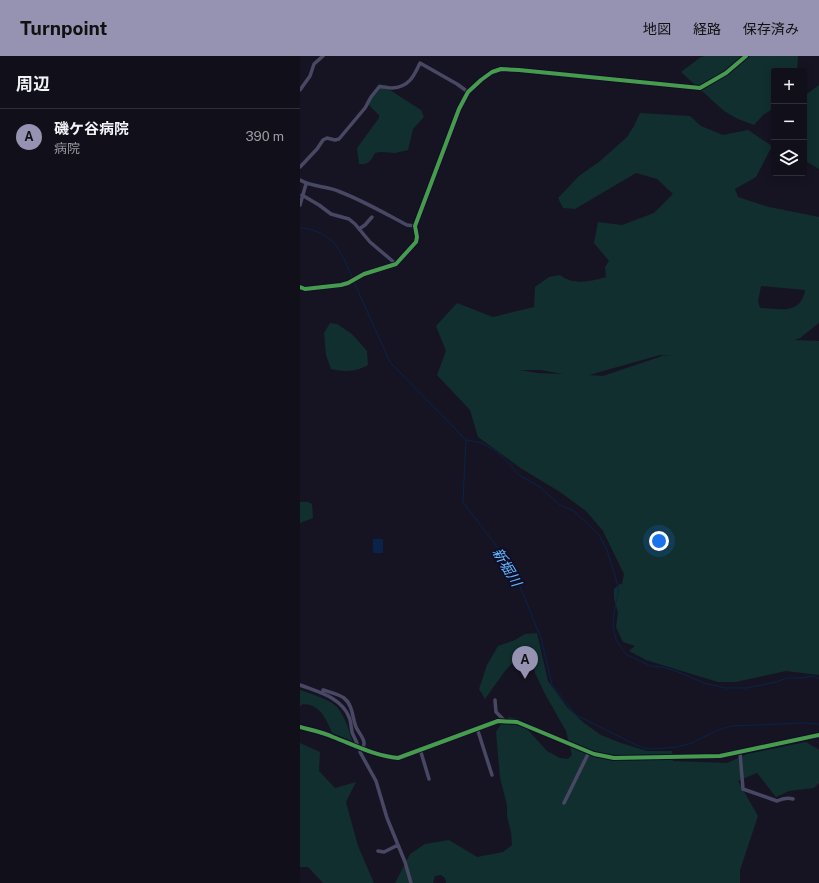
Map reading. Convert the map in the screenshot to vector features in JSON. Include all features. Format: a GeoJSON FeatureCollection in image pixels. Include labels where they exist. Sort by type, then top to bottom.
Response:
{"type":"FeatureCollection","features":[{"type":"Feature","properties":{"kind":"street"},"geometry":{"type":"LineString","coordinates":[[300,90],[310,76],[314,64],[323,56]]}},
{"type":"Feature","properties":{"kind":"street"},"geometry":{"type":"LineString","coordinates":[[300,287],[305,289],[348,283],[364,274],[396,264],[416,242],[417,237],[415,226],[459,109],[468,92],[492,72],[501,69],[700,88],[726,73],[746,56]]}},
{"type":"Feature","properties":{"kind":"street"},"geometry":{"type":"LineString","coordinates":[[300,167],[317,149],[323,140],[327,138],[335,140],[339,139],[366,108],[371,97],[379,87],[397,87],[412,80],[420,63],[451,80],[468,92]]}},
{"type":"Feature","properties":{"kind":"street"},"geometry":{"type":"LineString","coordinates":[[300,180],[306,184],[336,190],[353,197],[407,225],[415,226]]}},
{"type":"Feature","properties":{"kind":"street"},"geometry":{"type":"LineString","coordinates":[[300,205],[306,184]]}},
{"type":"Feature","properties":{"kind":"street"},"geometry":{"type":"LineString","coordinates":[[302,195],[331,214],[349,219],[359,228],[370,242],[396,264]]}},
{"type":"Feature","properties":{"kind":"street"},"geometry":{"type":"LineString","coordinates":[[359,228],[365,225],[372,217]]}},
{"type":"Feature","properties":{"kind":"street"},"geometry":{"type":"LineString","coordinates":[[300,685],[333,698],[341,704],[349,717],[352,732],[360,748],[360,752],[376,781],[387,818],[405,862],[411,883]]}},
{"type":"Feature","properties":{"kind":"street"},"geometry":{"type":"LineString","coordinates":[[323,690],[344,698],[349,704],[356,728],[363,739],[364,744],[360,748]]}},
{"type":"Feature","properties":{"kind":"street"},"geometry":{"type":"LineString","coordinates":[[495,700],[496,712],[505,721]]}},
{"type":"Feature","properties":{"kind":"street"},"geometry":{"type":"LineString","coordinates":[[300,727],[331,736],[387,757],[398,758],[498,721],[517,722],[589,752],[614,758],[720,756],[819,736]]}},
{"type":"Feature","properties":{"kind":"street"},"geometry":{"type":"LineString","coordinates":[[477,728],[492,775]]}},
{"type":"Feature","properties":{"kind":"street"},"geometry":{"type":"LineString","coordinates":[[420,749],[429,779]]}},
{"type":"Feature","properties":{"kind":"street"},"geometry":{"type":"LineString","coordinates":[[564,803],[589,752]]}},
{"type":"Feature","properties":{"kind":"street"},"geometry":{"type":"LineString","coordinates":[[740,753],[743,789],[777,801],[782,798],[793,799]]}},
{"type":"Feature","properties":{"kind":"street"},"geometry":{"type":"LineString","coordinates":[[378,851],[384,852],[398,845]]}},
{"type":"Feature","properties":{"kind":"green space"},"geometry":{"type":"Polygon","coordinates":[[[798,56],[797,68],[771,68],[771,110],[763,115],[754,125],[738,119],[724,111],[681,72],[701,57],[798,56]]]}},
{"type":"Feature","properties":{"kind":"green space"},"geometry":{"type":"Polygon","coordinates":[[[379,83],[421,110],[424,117],[413,129],[408,150],[395,153],[375,153],[369,162],[359,164],[357,148],[379,118],[379,115],[368,104],[379,83]]]}},
{"type":"Feature","properties":{"kind":"green space"},"geometry":{"type":"Polygon","coordinates":[[[819,85],[819,169],[807,162],[807,94],[819,85]]]}},
{"type":"Feature","properties":{"kind":"green space"},"geometry":{"type":"Polygon","coordinates":[[[640,113],[690,116],[701,126],[723,135],[748,130],[771,145],[771,148],[756,177],[735,189],[738,197],[769,207],[819,217],[819,323],[800,338],[794,340],[819,341],[819,675],[786,671],[736,682],[718,682],[646,660],[629,651],[635,646],[623,642],[616,627],[618,613],[614,598],[614,589],[622,584],[624,574],[603,531],[586,511],[560,492],[522,469],[478,437],[470,410],[437,375],[446,351],[436,326],[457,303],[493,317],[534,307],[535,287],[549,277],[560,275],[571,281],[583,282],[606,277],[605,267],[609,261],[594,243],[598,222],[622,225],[654,213],[673,194],[657,179],[636,173],[575,209],[563,208],[558,198],[579,176],[600,161],[627,137],[640,113]],[[761,286],[758,301],[760,308],[788,309],[794,307],[799,304],[803,298],[805,290],[761,286]],[[660,355],[589,375],[603,376],[662,356],[671,356],[660,355]],[[520,370],[537,373],[563,374],[540,370],[520,370]]]}},
{"type":"Feature","properties":{"kind":"green space"},"geometry":{"type":"Polygon","coordinates":[[[330,323],[337,324],[352,334],[367,351],[368,365],[350,371],[331,369],[326,355],[324,333],[330,323]]]}},
{"type":"Feature","properties":{"kind":"green space"},"geometry":{"type":"Polygon","coordinates":[[[300,502],[308,502],[312,504],[313,518],[300,523],[300,502]]]}},
{"type":"Feature","properties":{"kind":"green space"},"geometry":{"type":"Polygon","coordinates":[[[537,633],[548,681],[567,707],[584,723],[601,735],[647,751],[672,751],[673,761],[727,763],[747,754],[806,742],[819,750],[819,783],[814,788],[789,791],[776,797],[757,773],[738,781],[758,816],[740,870],[740,883],[446,883],[445,878],[441,875],[435,876],[433,883],[395,883],[410,854],[425,844],[449,840],[477,857],[503,852],[512,845],[511,832],[507,816],[507,805],[500,778],[496,732],[503,721],[509,717],[518,719],[547,751],[560,758],[568,759],[572,755],[566,731],[535,673],[531,654],[517,658],[505,671],[485,699],[479,689],[487,665],[498,646],[515,640],[525,634],[537,633]]]}},
{"type":"Feature","properties":{"kind":"green space"},"geometry":{"type":"Polygon","coordinates":[[[300,690],[334,704],[346,723],[352,741],[332,733],[325,718],[317,708],[312,705],[303,704],[300,706],[300,690]]]}},
{"type":"Feature","properties":{"kind":"green space"},"geometry":{"type":"Polygon","coordinates":[[[300,743],[320,752],[319,771],[335,788],[356,782],[346,802],[358,846],[374,883],[323,883],[308,867],[300,867],[300,743]]]}},
{"type":"Feature","properties":{"kind":"water"},"geometry":{"type":"Polygon","coordinates":[[[373,539],[383,539],[383,553],[373,553],[373,539]]]}},
{"type":"Feature","properties":{"kind":"waterway","name":"新堀川"},"geometry":{"type":"LineString","coordinates":[[300,228],[321,233],[329,238],[340,251],[353,279]]}},
{"type":"Feature","properties":{"kind":"waterway","name":"新堀川"},"geometry":{"type":"LineString","coordinates":[[354,282],[390,362],[466,440],[463,502],[501,552],[514,572],[541,638],[552,685],[576,715],[634,744],[644,748],[654,749],[689,744],[718,730],[731,726],[803,723],[819,724]]}},
{"type":"Feature","properties":{"kind":"waterway"},"geometry":{"type":"LineString","coordinates":[[467,440],[482,443],[494,450],[504,458],[519,475],[540,487],[560,505],[574,511],[599,535],[607,550],[618,586],[613,627],[616,639],[627,655],[651,666],[676,671],[704,683],[726,688],[746,688],[776,682],[787,678],[814,676],[819,679]]}},
{"type":"Feature","properties":{"kind":"cycle path"},"geometry":{"type":"LineString","coordinates":[[300,287],[305,289],[348,283],[364,274],[396,264],[416,242],[417,237],[415,226],[459,109],[468,92],[492,72],[501,69],[519,70],[700,88],[726,73],[746,56]]}},
{"type":"Feature","properties":{"kind":"cycle path"},"geometry":{"type":"LineString","coordinates":[[300,727],[325,734],[373,753],[398,758],[498,721],[517,722],[594,754],[614,758],[720,756],[819,735]]}},
{"type":"Feature","properties":{"kind":"place","name":"磯ケ谷病院"},"geometry":{"type":"Point","coordinates":[525,679]}}]}
